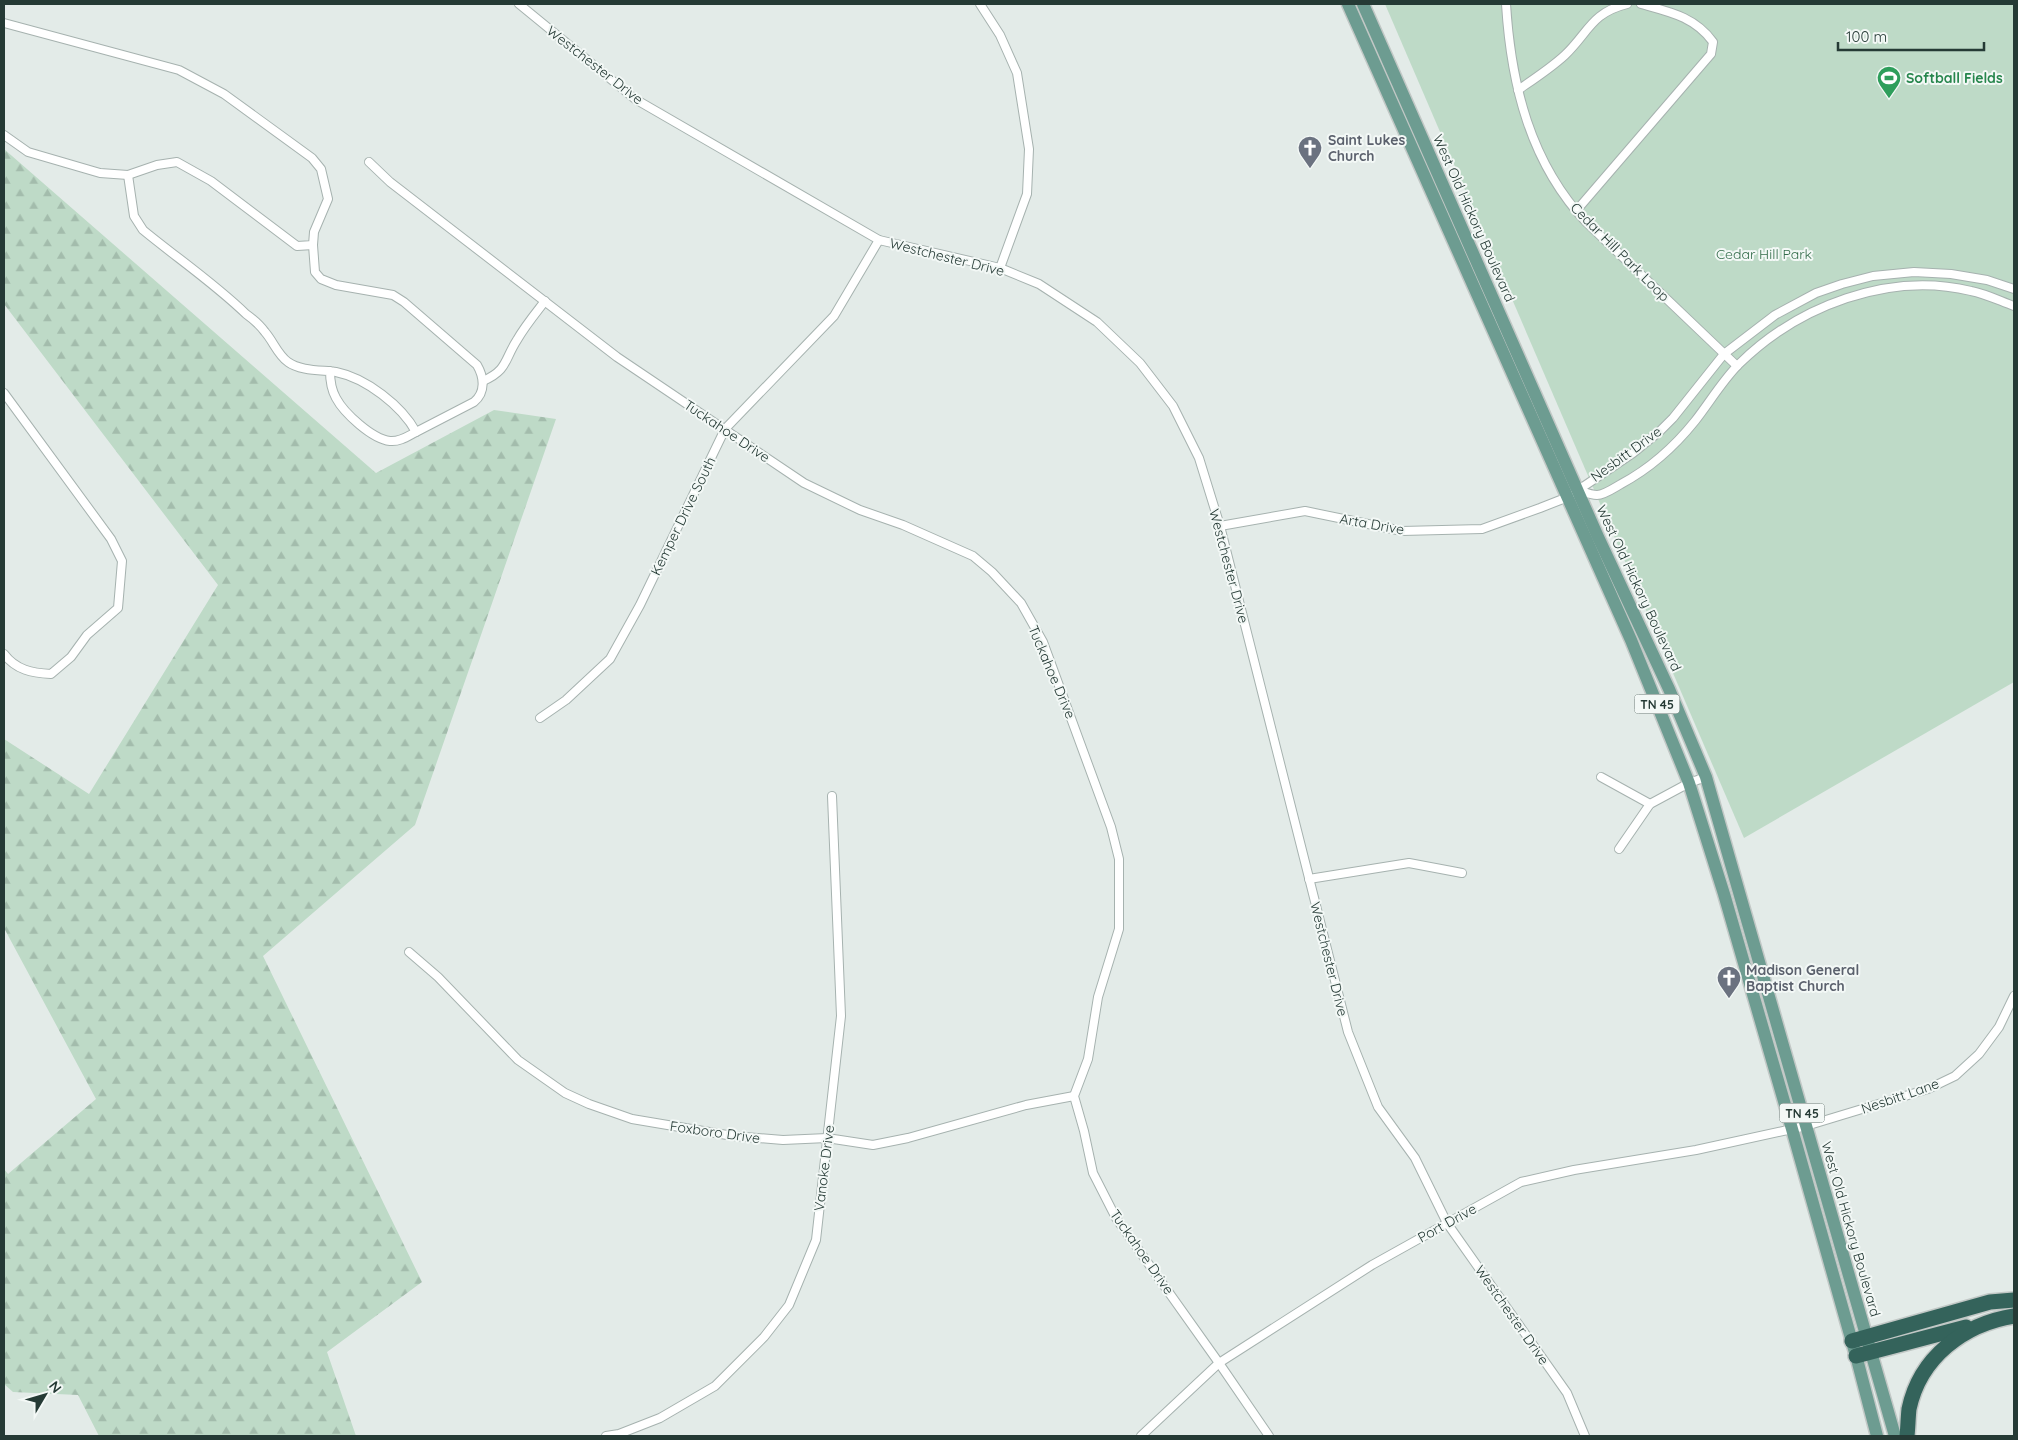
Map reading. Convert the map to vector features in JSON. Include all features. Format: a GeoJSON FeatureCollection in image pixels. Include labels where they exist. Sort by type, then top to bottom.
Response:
{"type":"FeatureCollection","features":[{"type":"Feature","properties":{"kind":"highway"},"geometry":{"type":"LineString","coordinates":[[1859,1339],[1980,1304],[2014,1300]]}},
{"type":"Feature","properties":{"kind":"highway"},"geometry":{"type":"LineString","coordinates":[[1864,1355],[2014,1316]]}},
{"type":"Feature","properties":{"kind":"highway"},"geometry":{"type":"LineString","coordinates":[[1907,1436],[1909,1410],[1914,1393],[1922,1375],[1932,1360],[1958,1336],[1997,1319]]}},
{"type":"Feature","properties":{"kind":"main road","name":"West Old Hickory Boulevard"},"geometry":{"type":"LineString","coordinates":[[1348,4],[1573,494],[1598,537],[1669,689],[1706,777],[1806,1126],[1859,1339]]}},
{"type":"Feature","properties":{"kind":"main road","name":"West Old Hickory Boulevard"},"geometry":{"type":"LineString","coordinates":[[1363,4],[1573,494],[1689,783],[1724,894],[1792,1129],[1864,1355],[1895,1436]]}},
{"type":"Feature","properties":{"kind":"main road","name":"West Old Hickory Boulevard"},"geometry":{"type":"LineString","coordinates":[[1864,1355],[1877,1436]]}},
{"type":"Feature","properties":{"kind":"street","name":"Westchester Drive"},"geometry":{"type":"LineString","coordinates":[[519,4],[635,99],[879,240],[1000,268],[1039,284],[1097,322],[1140,363],[1173,406],[1199,458],[1220,526],[1348,1032],[1357,1059],[1378,1107],[1416,1158],[1447,1223],[1567,1393],[1586,1436]]}},
{"type":"Feature","properties":{"kind":"street"},"geometry":{"type":"LineString","coordinates":[[980,4],[1000,35],[1017,73],[1030,149],[1027,194],[1000,268]]}},
{"type":"Feature","properties":{"kind":"street","name":"Cedar Hill Park Loop"},"geometry":{"type":"LineString","coordinates":[[1506,4],[1507,27],[1524,116],[1538,151],[1556,184],[1576,211],[1737,366]]}},
{"type":"Feature","properties":{"kind":"street"},"geometry":{"type":"LineString","coordinates":[[1518,90],[1564,56],[1579,41],[1596,18],[1615,7],[1627,4]]}},
{"type":"Feature","properties":{"kind":"street"},"geometry":{"type":"LineString","coordinates":[[1576,211],[1711,54],[1713,42],[1704,30],[1695,23],[1672,13],[1641,4]]}},
{"type":"Feature","properties":{"kind":"street"},"geometry":{"type":"LineString","coordinates":[[4,23],[180,70],[224,94],[288,139],[312,158],[321,169],[328,199],[314,232],[315,272],[321,279],[336,285],[393,295],[404,302],[477,365],[483,375],[483,380],[480,397],[474,402],[403,439],[393,441],[384,440],[363,427],[343,409],[335,397],[330,382],[330,371]]}},
{"type":"Feature","properties":{"kind":"street"},"geometry":{"type":"LineString","coordinates":[[4,136],[28,152],[100,173],[128,175],[157,164],[177,162],[211,181],[297,246],[313,245]]}},
{"type":"Feature","properties":{"kind":"street","name":"Tuckahoe Drive"},"geometry":{"type":"LineString","coordinates":[[369,162],[390,182],[616,357],[804,484],[860,510],[903,525],[973,556],[992,572],[1021,603],[1043,642],[1111,827],[1119,859],[1119,929],[1098,997],[1088,1059],[1074,1096],[1093,1173],[1116,1218],[1219,1363],[1268,1436]]}},
{"type":"Feature","properties":{"kind":"street"},"geometry":{"type":"LineString","coordinates":[[128,175],[134,216],[143,230],[240,308],[264,330],[289,362],[298,366],[354,377],[372,388],[410,422],[416,432]]}},
{"type":"Feature","properties":{"kind":"street","name":"Kemper Drive South"},"geometry":{"type":"LineString","coordinates":[[540,718],[566,700],[610,659],[640,604],[725,429],[834,316],[879,240]]}},
{"type":"Feature","properties":{"kind":"street","name":"Nesbitt Drive"},"geometry":{"type":"LineString","coordinates":[[1573,494],[1633,453],[1660,431],[1724,354],[1756,328],[1796,303],[1842,284],[1873,276],[1914,272],[1951,274],[1987,280],[2014,289]]}},
{"type":"Feature","properties":{"kind":"street","name":"Nesbitt Drive"},"geometry":{"type":"LineString","coordinates":[[1573,494],[1598,495],[1628,480],[1654,462],[1686,432],[1737,366],[1779,332],[1808,314],[1850,297],[1912,286],[1950,287],[1972,291],[2014,306]]}},
{"type":"Feature","properties":{"kind":"street"},"geometry":{"type":"LineString","coordinates":[[483,380],[492,377],[505,366],[516,341],[545,301]]}},
{"type":"Feature","properties":{"kind":"street"},"geometry":{"type":"LineString","coordinates":[[4,393],[111,539],[122,561],[118,608],[88,635],[71,657],[51,674],[25,671],[8,660],[4,654]]}},
{"type":"Feature","properties":{"kind":"street","name":"Arta Drive"},"geometry":{"type":"LineString","coordinates":[[1220,526],[1305,512],[1402,531],[1482,529],[1573,494]]}},
{"type":"Feature","properties":{"kind":"street"},"geometry":{"type":"LineString","coordinates":[[1601,777],[1650,804]]}},
{"type":"Feature","properties":{"kind":"street"},"geometry":{"type":"LineString","coordinates":[[1619,849],[1650,804],[1689,783],[1706,777]]}},
{"type":"Feature","properties":{"kind":"street","name":"Vanoke Drive"},"geometry":{"type":"LineString","coordinates":[[606,1436],[619,1434],[660,1418],[715,1386],[764,1337],[788,1305],[816,1240],[841,1016],[832,796]]}},
{"type":"Feature","properties":{"kind":"street"},"geometry":{"type":"LineString","coordinates":[[1309,879],[1409,862],[1462,873]]}},
{"type":"Feature","properties":{"kind":"street","name":"Foxboro Drive"},"geometry":{"type":"LineString","coordinates":[[409,952],[438,977],[518,1060],[565,1092],[589,1104],[632,1119],[717,1134],[783,1140],[827,1138],[873,1145],[908,1138],[1026,1105],[1074,1096]]}},
{"type":"Feature","properties":{"kind":"street","name":"Nesbitt Lane"},"geometry":{"type":"LineString","coordinates":[[1806,1126],[1928,1089],[1955,1076],[1979,1054],[1994,1035],[2014,996]]}},
{"type":"Feature","properties":{"kind":"street","name":"Port Drive"},"geometry":{"type":"LineString","coordinates":[[1140,1436],[1219,1363],[1372,1265],[1520,1182],[1574,1170],[1696,1150],[1806,1126]]}},
{"type":"Feature","properties":{"kind":"green space","name":"Cedar Hill Park"},"geometry":{"type":"Polygon","coordinates":[[[1385,4],[2014,4],[2014,682],[1744,838],[1385,4]]]}},
{"type":"Feature","properties":{"kind":"green space"},"geometry":{"type":"Polygon","coordinates":[[[4,149],[376,473],[494,410],[556,419],[415,825],[263,956],[422,1282],[327,1352],[356,1436],[99,1436],[78,1395],[13,1392],[4,1384],[4,1169],[8,1174],[96,1099],[4,928],[4,739],[89,794],[218,585],[4,304],[4,149]]]}},
{"type":"Feature","properties":{"kind":"place","name":"Softball Fields"},"geometry":{"type":"Point","coordinates":[1889,99]}},
{"type":"Feature","properties":{"kind":"place","name":"Saint Lukes Church"},"geometry":{"type":"Point","coordinates":[1310,169]}},
{"type":"Feature","properties":{"kind":"place","name":"Madison General Baptist Church"},"geometry":{"type":"Point","coordinates":[1729,999]}}]}
